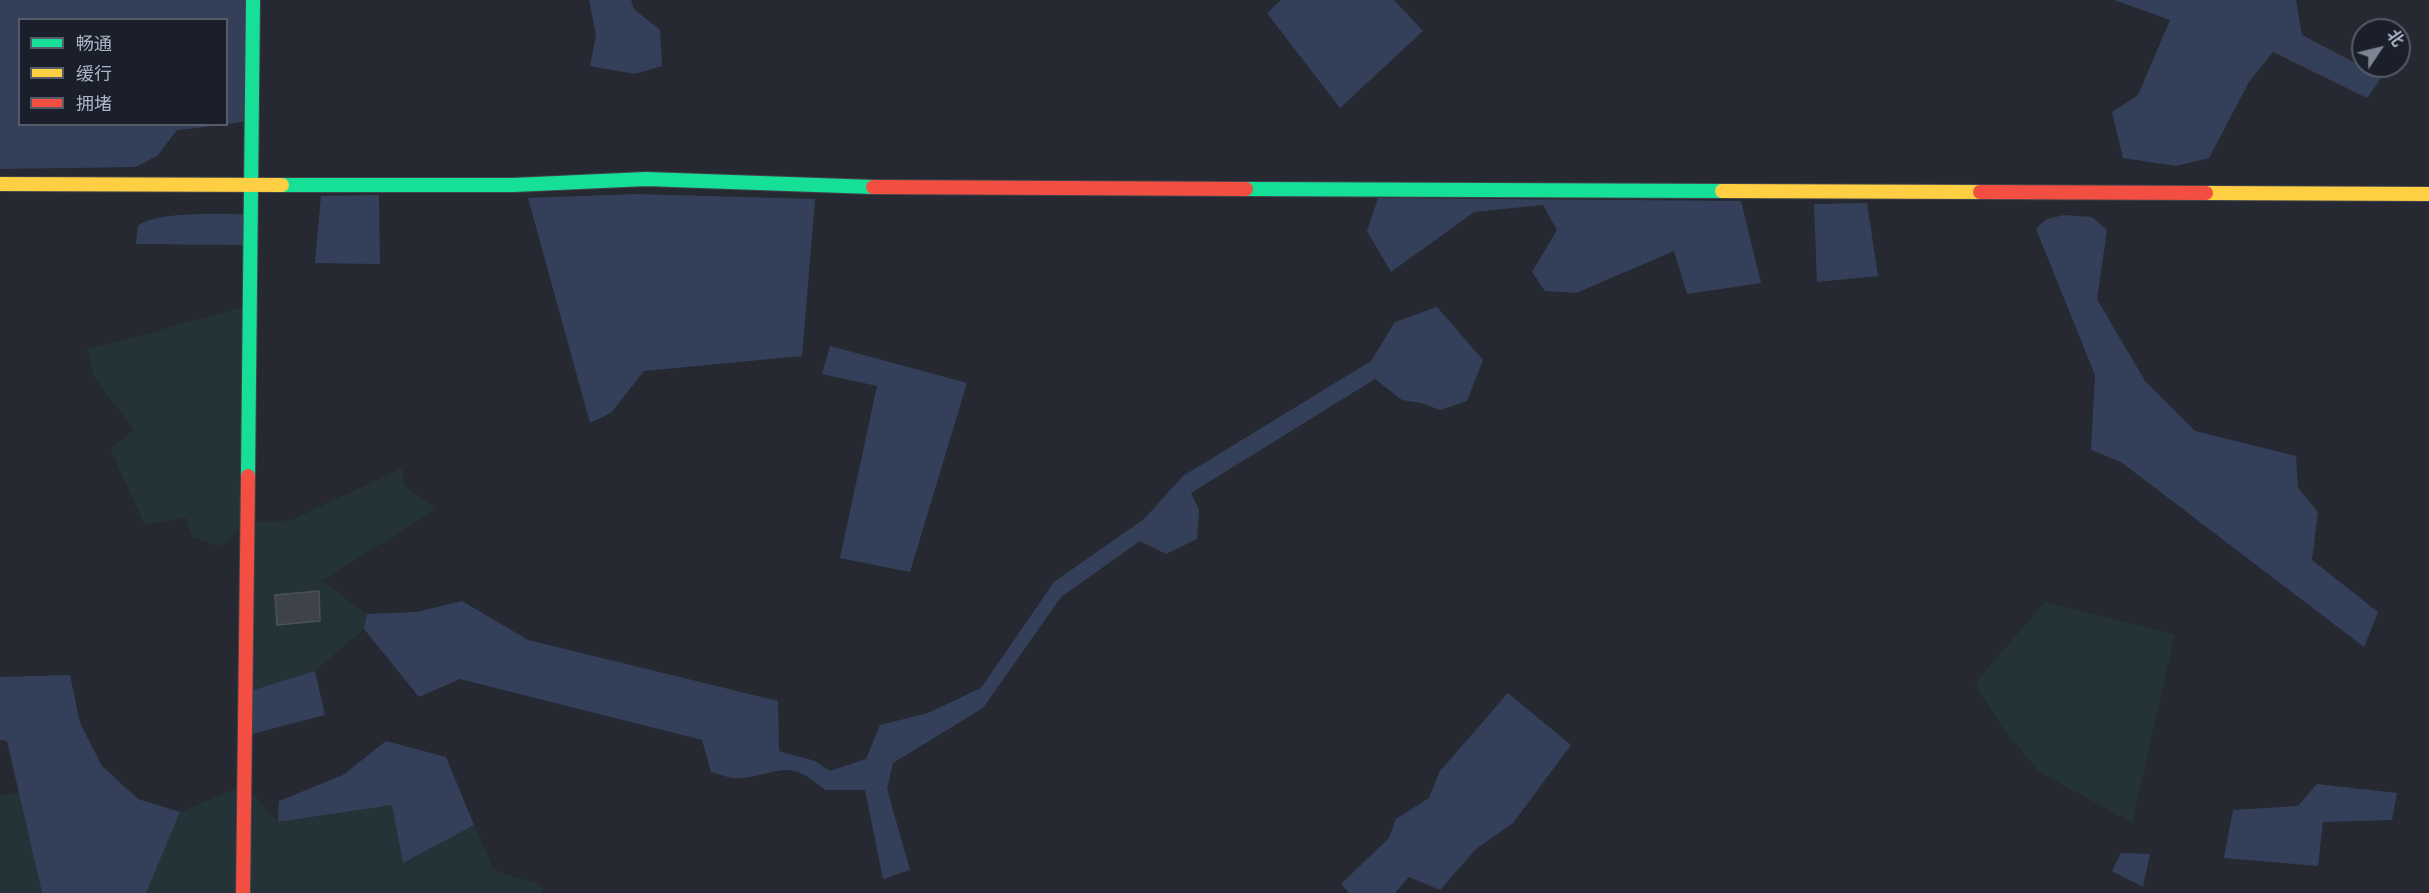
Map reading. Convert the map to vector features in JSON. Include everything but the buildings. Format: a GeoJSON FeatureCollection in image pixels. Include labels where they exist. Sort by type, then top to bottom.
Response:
{"type":"FeatureCollection","features":[{"type":"Feature","properties":{"kind":"street"},"geometry":{"type":"LineString","coordinates":[[243,893],[254,0]]}},
{"type":"Feature","properties":{"kind":"street"},"geometry":{"type":"LineString","coordinates":[[0,183],[513,185],[646,179],[835,187],[2429,194]]}},
{"type":"Feature","properties":{"kind":"shaded area"},"geometry":{"type":"Polygon","coordinates":[[[251,305],[249,523],[292,520],[402,468],[404,485],[436,509],[322,581],[367,614],[364,629],[315,671],[246,693],[248,524],[219,546],[193,538],[185,517],[145,525],[110,449],[134,430],[94,377],[87,350],[251,305]],[[319,592],[276,595],[277,624],[319,592]]]}},
{"type":"Feature","properties":{"kind":"shaded area"},"geometry":{"type":"Polygon","coordinates":[[[2045,602],[2175,634],[2132,823],[2038,771],[2002,727],[1975,683],[2045,602]]]}},
{"type":"Feature","properties":{"kind":"shaded area"},"geometry":{"type":"Polygon","coordinates":[[[244,785],[278,822],[393,805],[403,863],[474,825],[494,870],[543,886],[542,893],[146,893],[180,812],[244,785]]]}},
{"type":"Feature","properties":{"kind":"shaded area"},"geometry":{"type":"Polygon","coordinates":[[[19,793],[42,893],[0,893],[0,795],[19,793]]]}},
{"type":"Feature","properties":{"kind":"water"},"geometry":{"type":"Polygon","coordinates":[[[0,0],[247,0],[248,121],[228,124],[228,18],[18,18],[18,126],[213,126],[177,130],[157,156],[135,167],[0,169],[0,0]]]}},
{"type":"Feature","properties":{"kind":"water"},"geometry":{"type":"Polygon","coordinates":[[[589,0],[631,0],[634,9],[660,30],[662,66],[635,74],[590,66],[596,35],[589,0]]]}},
{"type":"Feature","properties":{"kind":"water"},"geometry":{"type":"Polygon","coordinates":[[[1281,0],[1394,0],[1423,31],[1340,108],[1267,13],[1281,0]]]}},
{"type":"Feature","properties":{"kind":"water"},"geometry":{"type":"Polygon","coordinates":[[[2114,0],[2296,0],[2302,35],[2351,61],[2351,78],[2381,78],[2367,98],[2273,52],[2249,82],[2209,158],[2176,166],[2123,158],[2112,112],[2138,95],[2170,20],[2114,0]]]}},
{"type":"Feature","properties":{"kind":"water"},"geometry":{"type":"Polygon","coordinates":[[[636,194],[815,199],[802,356],[644,371],[611,413],[590,423],[528,198],[636,194]]]}},
{"type":"Feature","properties":{"kind":"water"},"geometry":{"type":"Polygon","coordinates":[[[379,195],[380,264],[315,263],[321,196],[379,195]]]}},
{"type":"Feature","properties":{"kind":"water"},"geometry":{"type":"Polygon","coordinates":[[[1378,198],[1741,201],[1761,283],[1687,294],[1674,251],[1576,293],[1545,291],[1532,272],[1557,230],[1543,205],[1474,212],[1391,272],[1367,231],[1378,198]]]}},
{"type":"Feature","properties":{"kind":"water"},"geometry":{"type":"Polygon","coordinates":[[[1867,203],[1878,276],[1817,282],[1814,204],[1867,203]]]}},
{"type":"Feature","properties":{"kind":"water"},"geometry":{"type":"Polygon","coordinates":[[[249,214],[248,245],[136,244],[138,226],[147,221],[175,215],[249,214]]]}},
{"type":"Feature","properties":{"kind":"water"},"geometry":{"type":"Polygon","coordinates":[[[2064,215],[2092,217],[2107,230],[2097,299],[2145,381],[2195,431],[2296,456],[2298,488],[2318,512],[2312,560],[2378,612],[2364,647],[2121,462],[2091,450],[2095,375],[2036,229],[2047,219],[2064,215]]]}},
{"type":"Feature","properties":{"kind":"water"},"geometry":{"type":"Polygon","coordinates":[[[1437,307],[1483,360],[1467,401],[1440,410],[1421,403],[1402,400],[1375,379],[1191,493],[1199,510],[1197,539],[1166,554],[1140,541],[1061,597],[983,708],[893,763],[887,789],[910,870],[883,879],[865,790],[825,790],[801,773],[792,770],[732,778],[711,772],[702,740],[460,679],[419,697],[364,629],[367,614],[417,612],[462,601],[528,640],[778,701],[779,751],[815,761],[830,771],[866,759],[880,725],[928,713],[981,688],[1054,582],[1144,519],[1183,476],[1371,361],[1395,322],[1437,307]]]}},
{"type":"Feature","properties":{"kind":"water"},"geometry":{"type":"Polygon","coordinates":[[[830,346],[967,383],[910,572],[840,558],[877,386],[822,374],[830,346]]]}},
{"type":"Feature","properties":{"kind":"water"},"geometry":{"type":"Polygon","coordinates":[[[315,671],[325,715],[248,735],[247,692],[315,671]]]}},
{"type":"Feature","properties":{"kind":"water"},"geometry":{"type":"Polygon","coordinates":[[[70,675],[80,723],[102,766],[138,799],[180,812],[146,893],[42,893],[7,741],[0,740],[0,677],[70,675]]]}},
{"type":"Feature","properties":{"kind":"water"},"geometry":{"type":"Polygon","coordinates":[[[1508,693],[1571,745],[1513,823],[1476,849],[1440,890],[1409,877],[1395,893],[1349,893],[1341,884],[1389,838],[1396,819],[1429,798],[1440,771],[1508,693]]]}},
{"type":"Feature","properties":{"kind":"water"},"geometry":{"type":"Polygon","coordinates":[[[386,741],[446,757],[474,825],[403,863],[392,805],[278,822],[279,801],[343,775],[386,741]]]}},
{"type":"Feature","properties":{"kind":"water"},"geometry":{"type":"Polygon","coordinates":[[[2317,784],[2397,793],[2392,820],[2323,822],[2318,866],[2224,858],[2233,810],[2298,806],[2317,784]]]}},
{"type":"Feature","properties":{"kind":"water"},"geometry":{"type":"Polygon","coordinates":[[[2121,853],[2150,854],[2143,887],[2112,871],[2121,853]]]}},
{"type":"Feature","properties":{"kind":"traffic: fast"},"geometry":{"type":"LineString","coordinates":[[248,476],[253,0]]}},
{"type":"Feature","properties":{"kind":"traffic: fast"},"geometry":{"type":"LineString","coordinates":[[282,185],[513,185],[646,179],[873,187]]}},
{"type":"Feature","properties":{"kind":"traffic: fast"},"geometry":{"type":"LineString","coordinates":[[1246,189],[1722,191]]}},
{"type":"Feature","properties":{"kind":"traffic: slow"},"geometry":{"type":"LineString","coordinates":[[0,184],[282,185]]}},
{"type":"Feature","properties":{"kind":"traffic: slow"},"geometry":{"type":"LineString","coordinates":[[1722,191],[1980,192]]}},
{"type":"Feature","properties":{"kind":"traffic: slow"},"geometry":{"type":"LineString","coordinates":[[2206,193],[2429,194]]}},
{"type":"Feature","properties":{"kind":"traffic: jam"},"geometry":{"type":"LineString","coordinates":[[873,187],[1246,189]]}},
{"type":"Feature","properties":{"kind":"traffic: jam"},"geometry":{"type":"LineString","coordinates":[[1980,192],[2206,193]]}},
{"type":"Feature","properties":{"kind":"traffic: jam"},"geometry":{"type":"LineString","coordinates":[[243,893],[248,476]]}}]}
